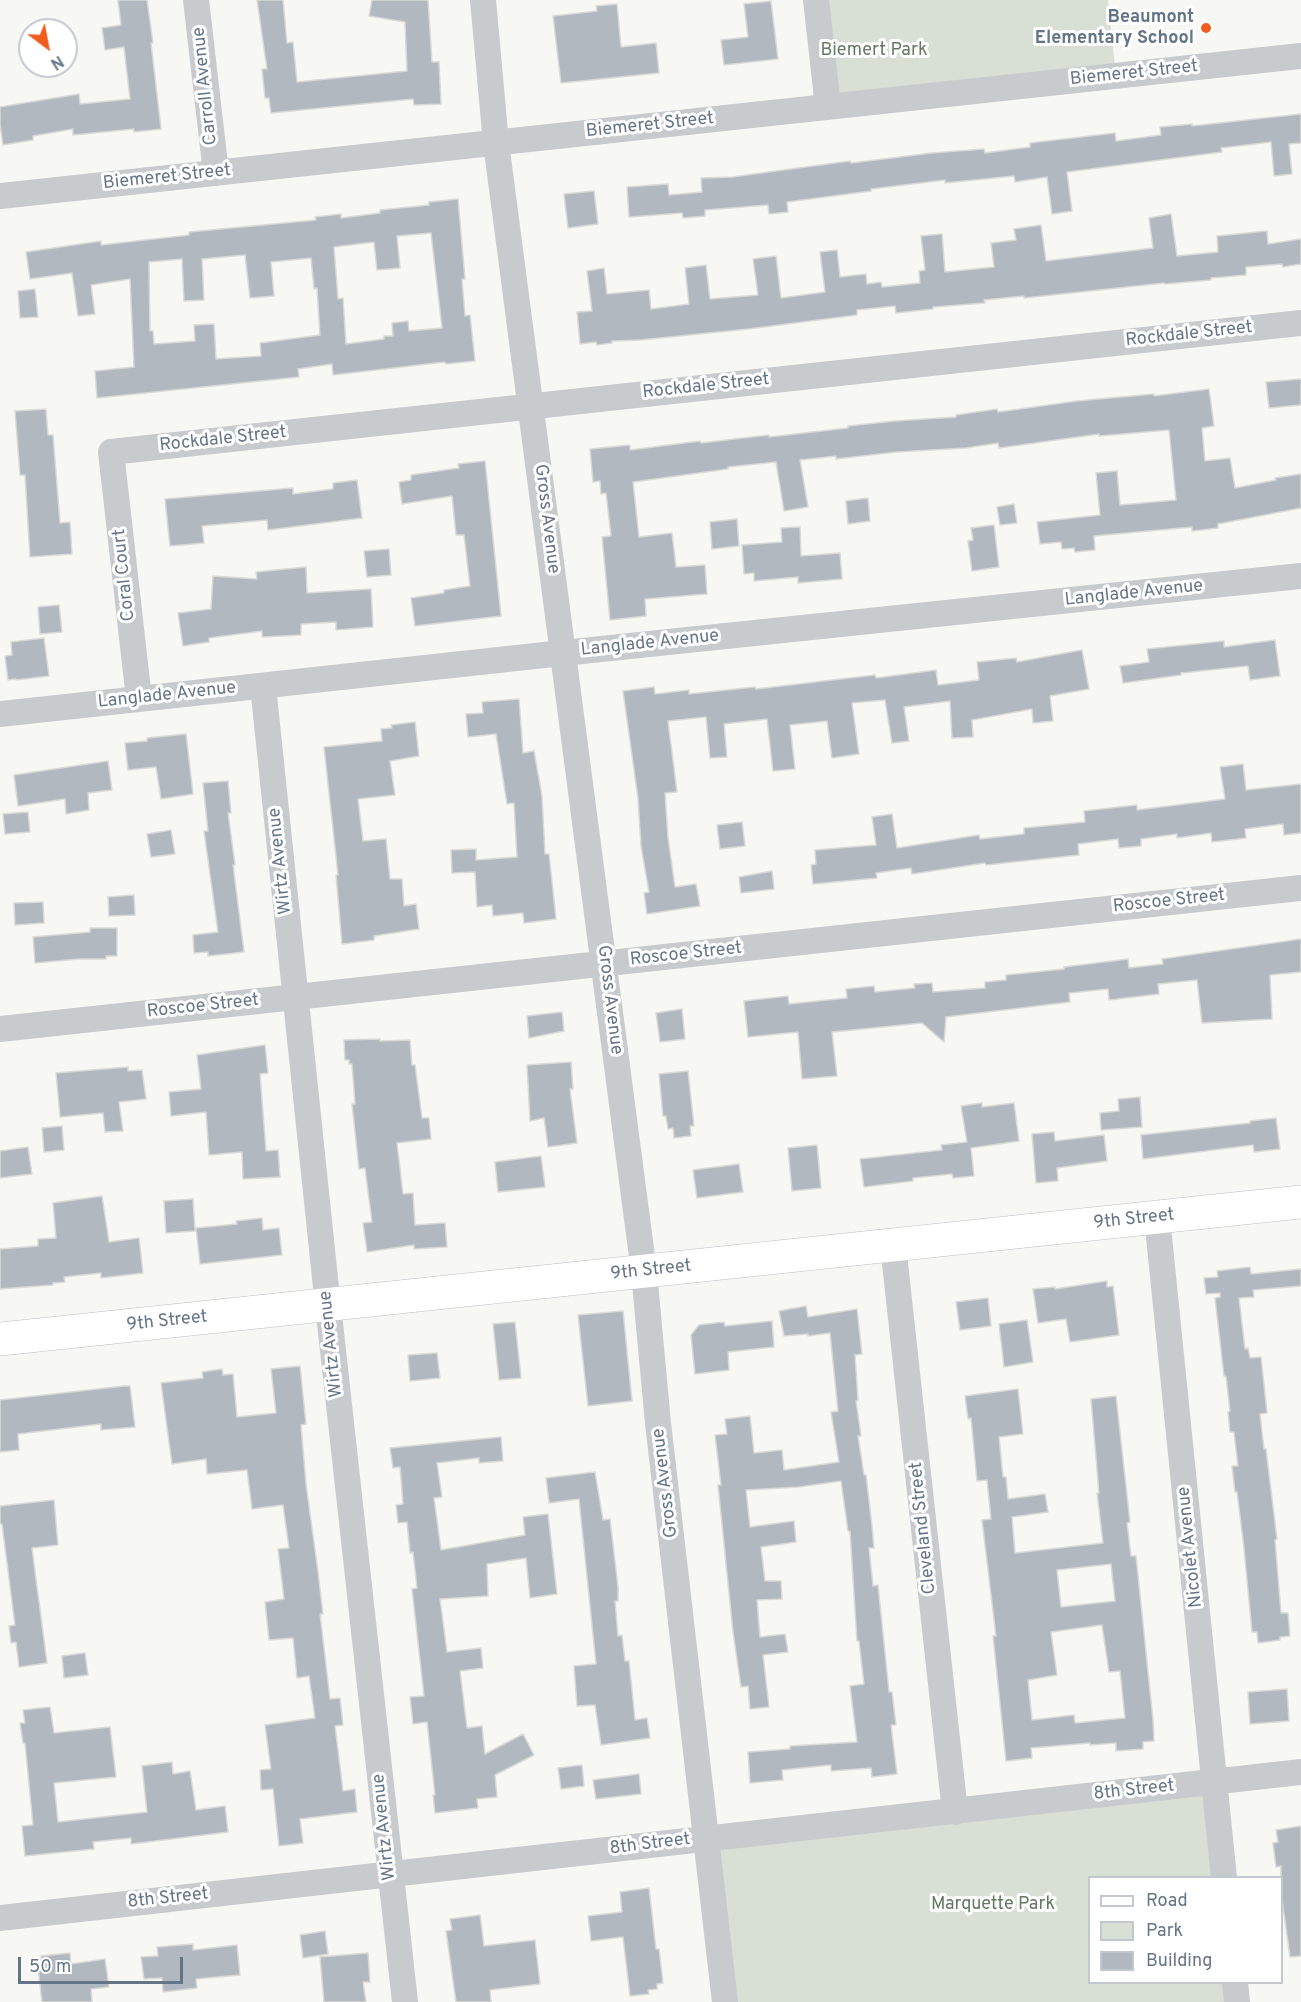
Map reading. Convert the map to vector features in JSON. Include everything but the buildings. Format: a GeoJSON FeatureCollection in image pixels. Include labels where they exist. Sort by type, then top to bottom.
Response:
{"type":"FeatureCollection","features":[{"type":"Feature","properties":{"kind":"street","name":"Carroll Avenue"},"geometry":{"type":"LineString","coordinates":[[196,0],[216,173]]}},
{"type":"Feature","properties":{"kind":"street","name":"Gross Avenue"},"geometry":{"type":"LineString","coordinates":[[483,0],[496,142],[644,1272],[658,1423],[725,2002]]}},
{"type":"Feature","properties":{"kind":"street"},"geometry":{"type":"LineString","coordinates":[[816,0],[828,107]]}},
{"type":"Feature","properties":{"kind":"street","name":"Biemeret Street"},"geometry":{"type":"LineString","coordinates":[[0,196],[1301,56]]}},
{"type":"Feature","properties":{"kind":"street","name":"Rockdale Street"},"geometry":{"type":"LineString","coordinates":[[111,452],[1301,323]]}},
{"type":"Feature","properties":{"kind":"street","name":"Coral Court"},"geometry":{"type":"LineString","coordinates":[[111,452],[139,699]]}},
{"type":"Feature","properties":{"kind":"street","name":"Langlade Avenue"},"geometry":{"type":"LineString","coordinates":[[0,714],[563,652],[1301,576]]}},
{"type":"Feature","properties":{"kind":"street","name":"Wirtz Avenue"},"geometry":{"type":"LineString","coordinates":[[263,686],[405,2002]]}},
{"type":"Feature","properties":{"kind":"street","name":"Roscoe Street"},"geometry":{"type":"LineString","coordinates":[[0,1029],[1301,888]]}},
{"type":"Feature","properties":{"kind":"street","name":"9th Street"},"geometry":{"type":"LineString","coordinates":[[0,1339],[1301,1202]]}},
{"type":"Feature","properties":{"kind":"street","name":"Nicolet Avenue"},"geometry":{"type":"LineString","coordinates":[[1157,1217],[1224,1876]]}},
{"type":"Feature","properties":{"kind":"street","name":"Cleveland Street"},"geometry":{"type":"LineString","coordinates":[[893,1245],[955,1812]]}},
{"type":"Feature","properties":{"kind":"street","name":"8th Street"},"geometry":{"type":"LineString","coordinates":[[0,1918],[1301,1772]]}},
{"type":"Feature","properties":{"kind":"street"},"geometry":{"type":"LineString","coordinates":[[1235,1984],[1237,2002]]}},
{"type":"Feature","properties":{"kind":"green space","name":"Biemert Park"},"geometry":{"type":"Polygon","coordinates":[[[816,0],[1108,0],[1116,76],[828,107],[816,0]]]}},
{"type":"Feature","properties":{"kind":"green space","name":"Marquette Park"},"geometry":{"type":"Polygon","coordinates":[[[1214,1782],[1224,1876],[1088,1876],[1088,1984],[1235,1984],[1237,2002],[725,2002],[707,1838],[1214,1782]]]}},
{"type":"Feature","properties":{"kind":"place","name":"Beaumont Elementary School"},"geometry":{"type":"Point","coordinates":[1206,28]}}]}
